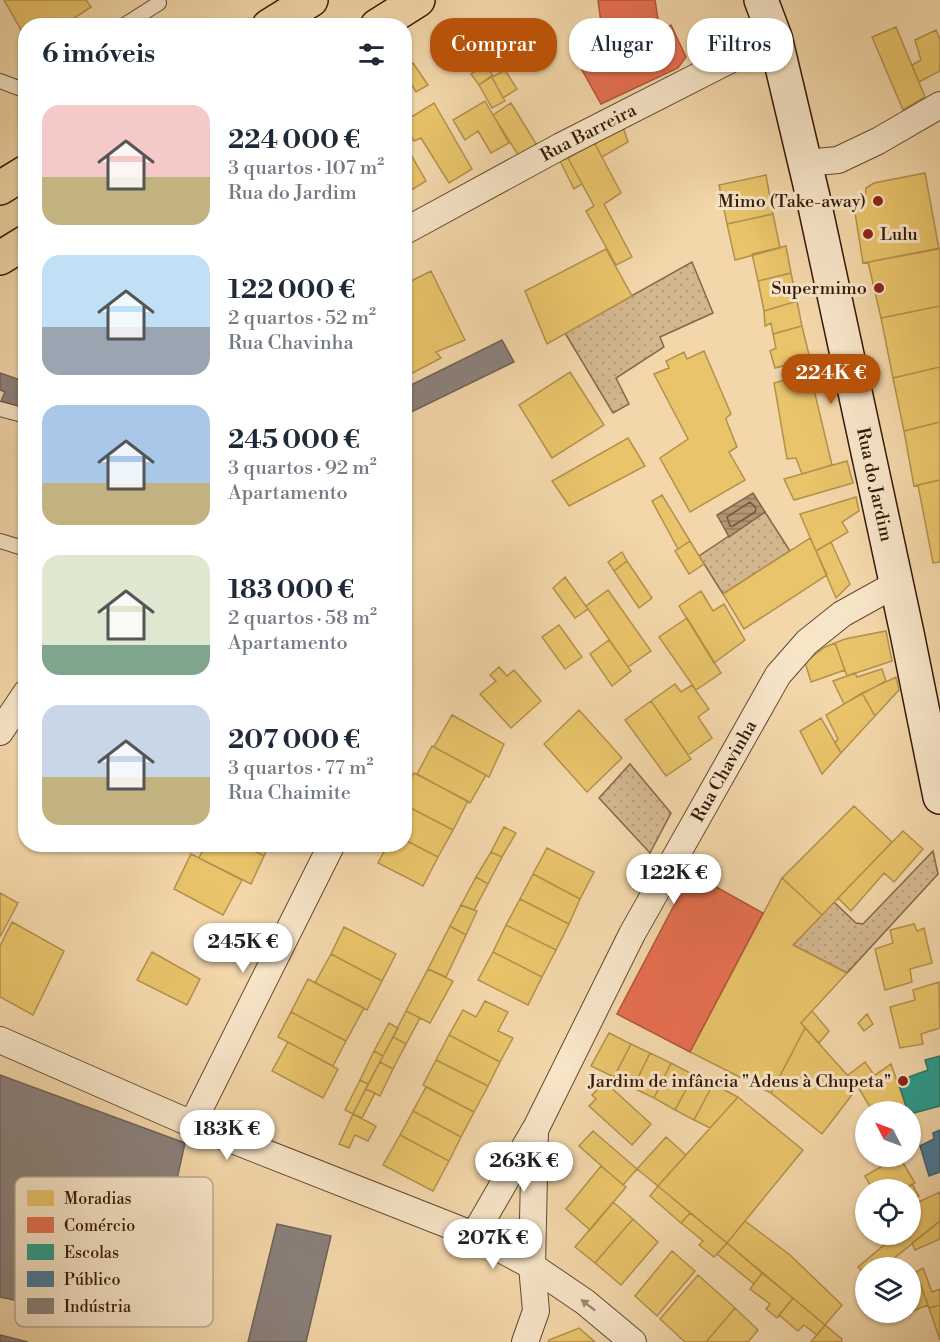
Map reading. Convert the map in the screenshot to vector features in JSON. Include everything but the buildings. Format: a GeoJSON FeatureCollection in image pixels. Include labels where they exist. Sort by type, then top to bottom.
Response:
{"type":"FeatureCollection","features":[{"type":"Feature","properties":{"kind":"highway"},"geometry":{"type":"LineString","coordinates":[[282,18],[311,0]]}},
{"type":"Feature","properties":{"kind":"highway"},"geometry":{"type":"LineString","coordinates":[[390,18],[418,0]]}},
{"type":"Feature","properties":{"kind":"highway"},"geometry":{"type":"LineString","coordinates":[[0,188],[18,177]]}},
{"type":"Feature","properties":{"kind":"highway"},"geometry":{"type":"LineString","coordinates":[[0,258],[18,247]]}},
{"type":"Feature","properties":{"kind":"main road","name":"Rua do Jardim"},"geometry":{"type":"LineString","coordinates":[[761,0],[768,18]]}},
{"type":"Feature","properties":{"kind":"main road","name":"Rua do Jardim"},"geometry":{"type":"LineString","coordinates":[[783,72],[805,163],[940,797]]}},
{"type":"Feature","properties":{"kind":"street","name":"Rua Barreira"},"geometry":{"type":"LineString","coordinates":[[412,227],[561,146],[708,72]]}},
{"type":"Feature","properties":{"kind":"street"},"geometry":{"type":"LineString","coordinates":[[805,163],[838,160],[878,141],[940,105]]}},
{"type":"Feature","properties":{"kind":"street","name":"Rua Chavinha"},"geometry":{"type":"LineString","coordinates":[[474,1235],[535,1130],[632,934],[778,675],[807,642],[842,615],[896,584]]}},
{"type":"Feature","properties":{"kind":"street"},"geometry":{"type":"LineString","coordinates":[[0,732],[18,705]]}},
{"type":"Feature","properties":{"kind":"street"},"geometry":{"type":"LineString","coordinates":[[192,1124],[328,852]]}},
{"type":"Feature","properties":{"kind":"street"},"geometry":{"type":"LineString","coordinates":[[0,1040],[192,1124],[474,1235],[532,1266],[585,1302],[633,1342]]}},
{"type":"Feature","properties":{"kind":"street","name":"Rua Chavinha"},"geometry":{"type":"LineString","coordinates":[[525,1342],[536,1311],[532,1266],[535,1130]]}},
{"type":"Feature","properties":{"kind":"lane"},"geometry":{"type":"LineString","coordinates":[[136,18],[159,3]]}},
{"type":"Feature","properties":{"kind":"lane"},"geometry":{"type":"LineString","coordinates":[[0,81],[18,88]]}},
{"type":"Feature","properties":{"kind":"lane"},"geometry":{"type":"LineString","coordinates":[[0,409],[18,414]]}},
{"type":"Feature","properties":{"kind":"lane"},"geometry":{"type":"LineString","coordinates":[[0,541],[18,547]]}},
{"type":"Feature","properties":{"kind":"shaded area"},"geometry":{"type":"Polygon","coordinates":[[[692,262],[713,313],[660,337],[664,347],[616,378],[629,404],[613,413],[565,333],[692,262]]]}},
{"type":"Feature","properties":{"kind":"shaded area"},"geometry":{"type":"Polygon","coordinates":[[[765,512],[790,551],[723,594],[699,556],[765,512]]]}},
{"type":"Feature","properties":{"kind":"shaded area"},"geometry":{"type":"Polygon","coordinates":[[[630,764],[671,813],[650,853],[599,798],[630,764]]]}},
{"type":"Feature","properties":{"kind":"shaded area"},"geometry":{"type":"Polygon","coordinates":[[[933,851],[938,874],[847,973],[793,945],[834,902],[856,923],[863,924],[933,851]]]}},
{"type":"Feature","properties":{"kind":"water"},"geometry":{"type":"Polygon","coordinates":[[[753,493],[765,512],[729,537],[717,515],[753,493]]]}},
{"type":"Feature","properties":{"kind":"place","name":"Mimo (Take-away)"},"geometry":{"type":"Point","coordinates":[878,201]}},
{"type":"Feature","properties":{"kind":"place","name":"Lulu"},"geometry":{"type":"Point","coordinates":[868,234]}},
{"type":"Feature","properties":{"kind":"place","name":"Supermimo"},"geometry":{"type":"Point","coordinates":[879,288]}},
{"type":"Feature","properties":{"kind":"place","name":"Jardim de infância \"Adeus à Chupeta\""},"geometry":{"type":"Point","coordinates":[903,1081]}}]}
